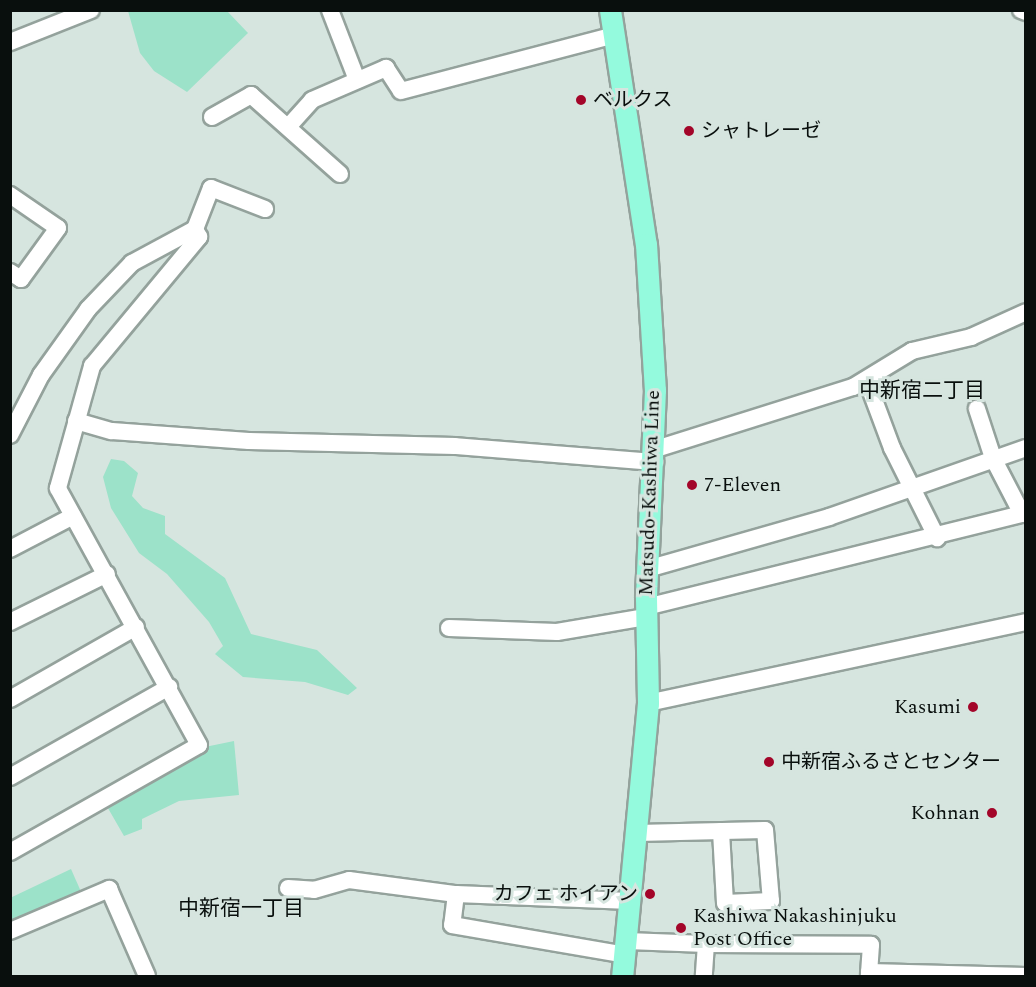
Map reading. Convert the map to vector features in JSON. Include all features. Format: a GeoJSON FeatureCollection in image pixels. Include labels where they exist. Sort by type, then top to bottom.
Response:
{"type":"FeatureCollection","features":[{"type":"Feature","properties":{"kind":"main road","name":"Matsudo-Kashiwa Line"},"geometry":{"type":"LineString","coordinates":[[610,10],[646,244],[656,455],[647,569],[648,703],[622,976]]}},
{"type":"Feature","properties":{"kind":"street"},"geometry":{"type":"LineString","coordinates":[[11,42],[92,10]]}},
{"type":"Feature","properties":{"kind":"street"},"geometry":{"type":"LineString","coordinates":[[330,10],[357,80]]}},
{"type":"Feature","properties":{"kind":"street"},"geometry":{"type":"LineString","coordinates":[[1021,10],[1026,12]]}},
{"type":"Feature","properties":{"kind":"street"},"geometry":{"type":"LineString","coordinates":[[288,127],[312,100],[386,68],[401,91],[614,34]]}},
{"type":"Feature","properties":{"kind":"street"},"geometry":{"type":"LineString","coordinates":[[212,117],[251,95],[340,174]]}},
{"type":"Feature","properties":{"kind":"street"},"geometry":{"type":"LineString","coordinates":[[10,435],[41,375],[88,309],[132,263],[195,229],[211,188],[266,209]]}},
{"type":"Feature","properties":{"kind":"street"},"geometry":{"type":"LineString","coordinates":[[10,195],[58,228],[21,279],[10,272]]}},
{"type":"Feature","properties":{"kind":"street"},"geometry":{"type":"LineString","coordinates":[[10,852],[199,745],[58,488],[92,366],[200,237],[195,229]]}},
{"type":"Feature","properties":{"kind":"street"},"geometry":{"type":"LineString","coordinates":[[76,421],[112,431],[249,441],[455,446],[656,455],[867,381],[912,351],[971,337],[1026,312]]}},
{"type":"Feature","properties":{"kind":"street"},"geometry":{"type":"LineString","coordinates":[[867,381],[910,486],[937,538]]}},
{"type":"Feature","properties":{"kind":"street"},"geometry":{"type":"LineString","coordinates":[[449,628],[557,632],[646,612],[1022,514],[993,458],[977,409]]}},
{"type":"Feature","properties":{"kind":"street"},"geometry":{"type":"LineString","coordinates":[[647,569],[829,516],[910,486],[1026,448]]}},
{"type":"Feature","properties":{"kind":"street"},"geometry":{"type":"LineString","coordinates":[[10,549],[73,516]]}},
{"type":"Feature","properties":{"kind":"street"},"geometry":{"type":"LineString","coordinates":[[10,622],[107,574]]}},
{"type":"Feature","properties":{"kind":"street"},"geometry":{"type":"LineString","coordinates":[[648,703],[1026,622]]}},
{"type":"Feature","properties":{"kind":"street"},"geometry":{"type":"LineString","coordinates":[[10,699],[136,627]]}},
{"type":"Feature","properties":{"kind":"street"},"geometry":{"type":"LineString","coordinates":[[10,777],[169,687]]}},
{"type":"Feature","properties":{"kind":"street"},"geometry":{"type":"LineString","coordinates":[[637,833],[721,831],[765,830],[771,901],[725,903],[721,831]]}},
{"type":"Feature","properties":{"kind":"street"},"geometry":{"type":"LineString","coordinates":[[288,888],[314,890],[349,880],[456,894],[630,901]]}},
{"type":"Feature","properties":{"kind":"street"},"geometry":{"type":"LineString","coordinates":[[10,931],[109,889],[147,976]]}},
{"type":"Feature","properties":{"kind":"street"},"geometry":{"type":"LineString","coordinates":[[456,894],[452,925],[626,948],[706,944],[871,945],[869,974],[1026,976]]}},
{"type":"Feature","properties":{"kind":"street"},"geometry":{"type":"LineString","coordinates":[[704,976],[706,944]]}},
{"type":"Feature","properties":{"kind":"green space"},"geometry":{"type":"Polygon","coordinates":[[[128,11],[227,11],[248,33],[187,92],[154,71],[140,53],[128,11]]]}},
{"type":"Feature","properties":{"kind":"green space"},"geometry":{"type":"Polygon","coordinates":[[[111,459],[124,461],[138,473],[132,496],[143,508],[165,516],[165,534],[225,578],[251,634],[317,650],[357,688],[348,695],[305,682],[243,677],[215,654],[223,646],[209,622],[167,574],[139,553],[111,508],[103,477],[111,459]]]}},
{"type":"Feature","properties":{"kind":"green space"},"geometry":{"type":"Polygon","coordinates":[[[234,741],[239,795],[179,801],[142,819],[142,829],[124,836],[105,803],[200,748],[234,741]]]}},
{"type":"Feature","properties":{"kind":"green space"},"geometry":{"type":"Polygon","coordinates":[[[71,869],[82,894],[11,927],[10,898],[71,869]]]}},
{"type":"Feature","properties":{"kind":"place","name":"ベルクス"},"geometry":{"type":"Point","coordinates":[581,100]}},
{"type":"Feature","properties":{"kind":"place","name":"シャトレーゼ"},"geometry":{"type":"Point","coordinates":[689,131]}},
{"type":"Feature","properties":{"kind":"place","name":"7-Eleven"},"geometry":{"type":"Point","coordinates":[692,485]}},
{"type":"Feature","properties":{"kind":"place","name":"Kasumi"},"geometry":{"type":"Point","coordinates":[973,707]}},
{"type":"Feature","properties":{"kind":"place","name":"中新宿ふるさとセンター"},"geometry":{"type":"Point","coordinates":[769,762]}},
{"type":"Feature","properties":{"kind":"place","name":"Kohnan"},"geometry":{"type":"Point","coordinates":[992,813]}},
{"type":"Feature","properties":{"kind":"place","name":"カフェ ホイアン"},"geometry":{"type":"Point","coordinates":[650,894]}},
{"type":"Feature","properties":{"kind":"place","name":"Kashiwa Nakashinjuku Post Office"},"geometry":{"type":"Point","coordinates":[681,928]}},
{"type":"Feature","properties":{"kind":"district","name":"中新宿二丁目"},"geometry":{"type":"Point","coordinates":[922,391]}},
{"type":"Feature","properties":{"kind":"district","name":"中新宿一丁目"},"geometry":{"type":"Point","coordinates":[241,909]}}]}
